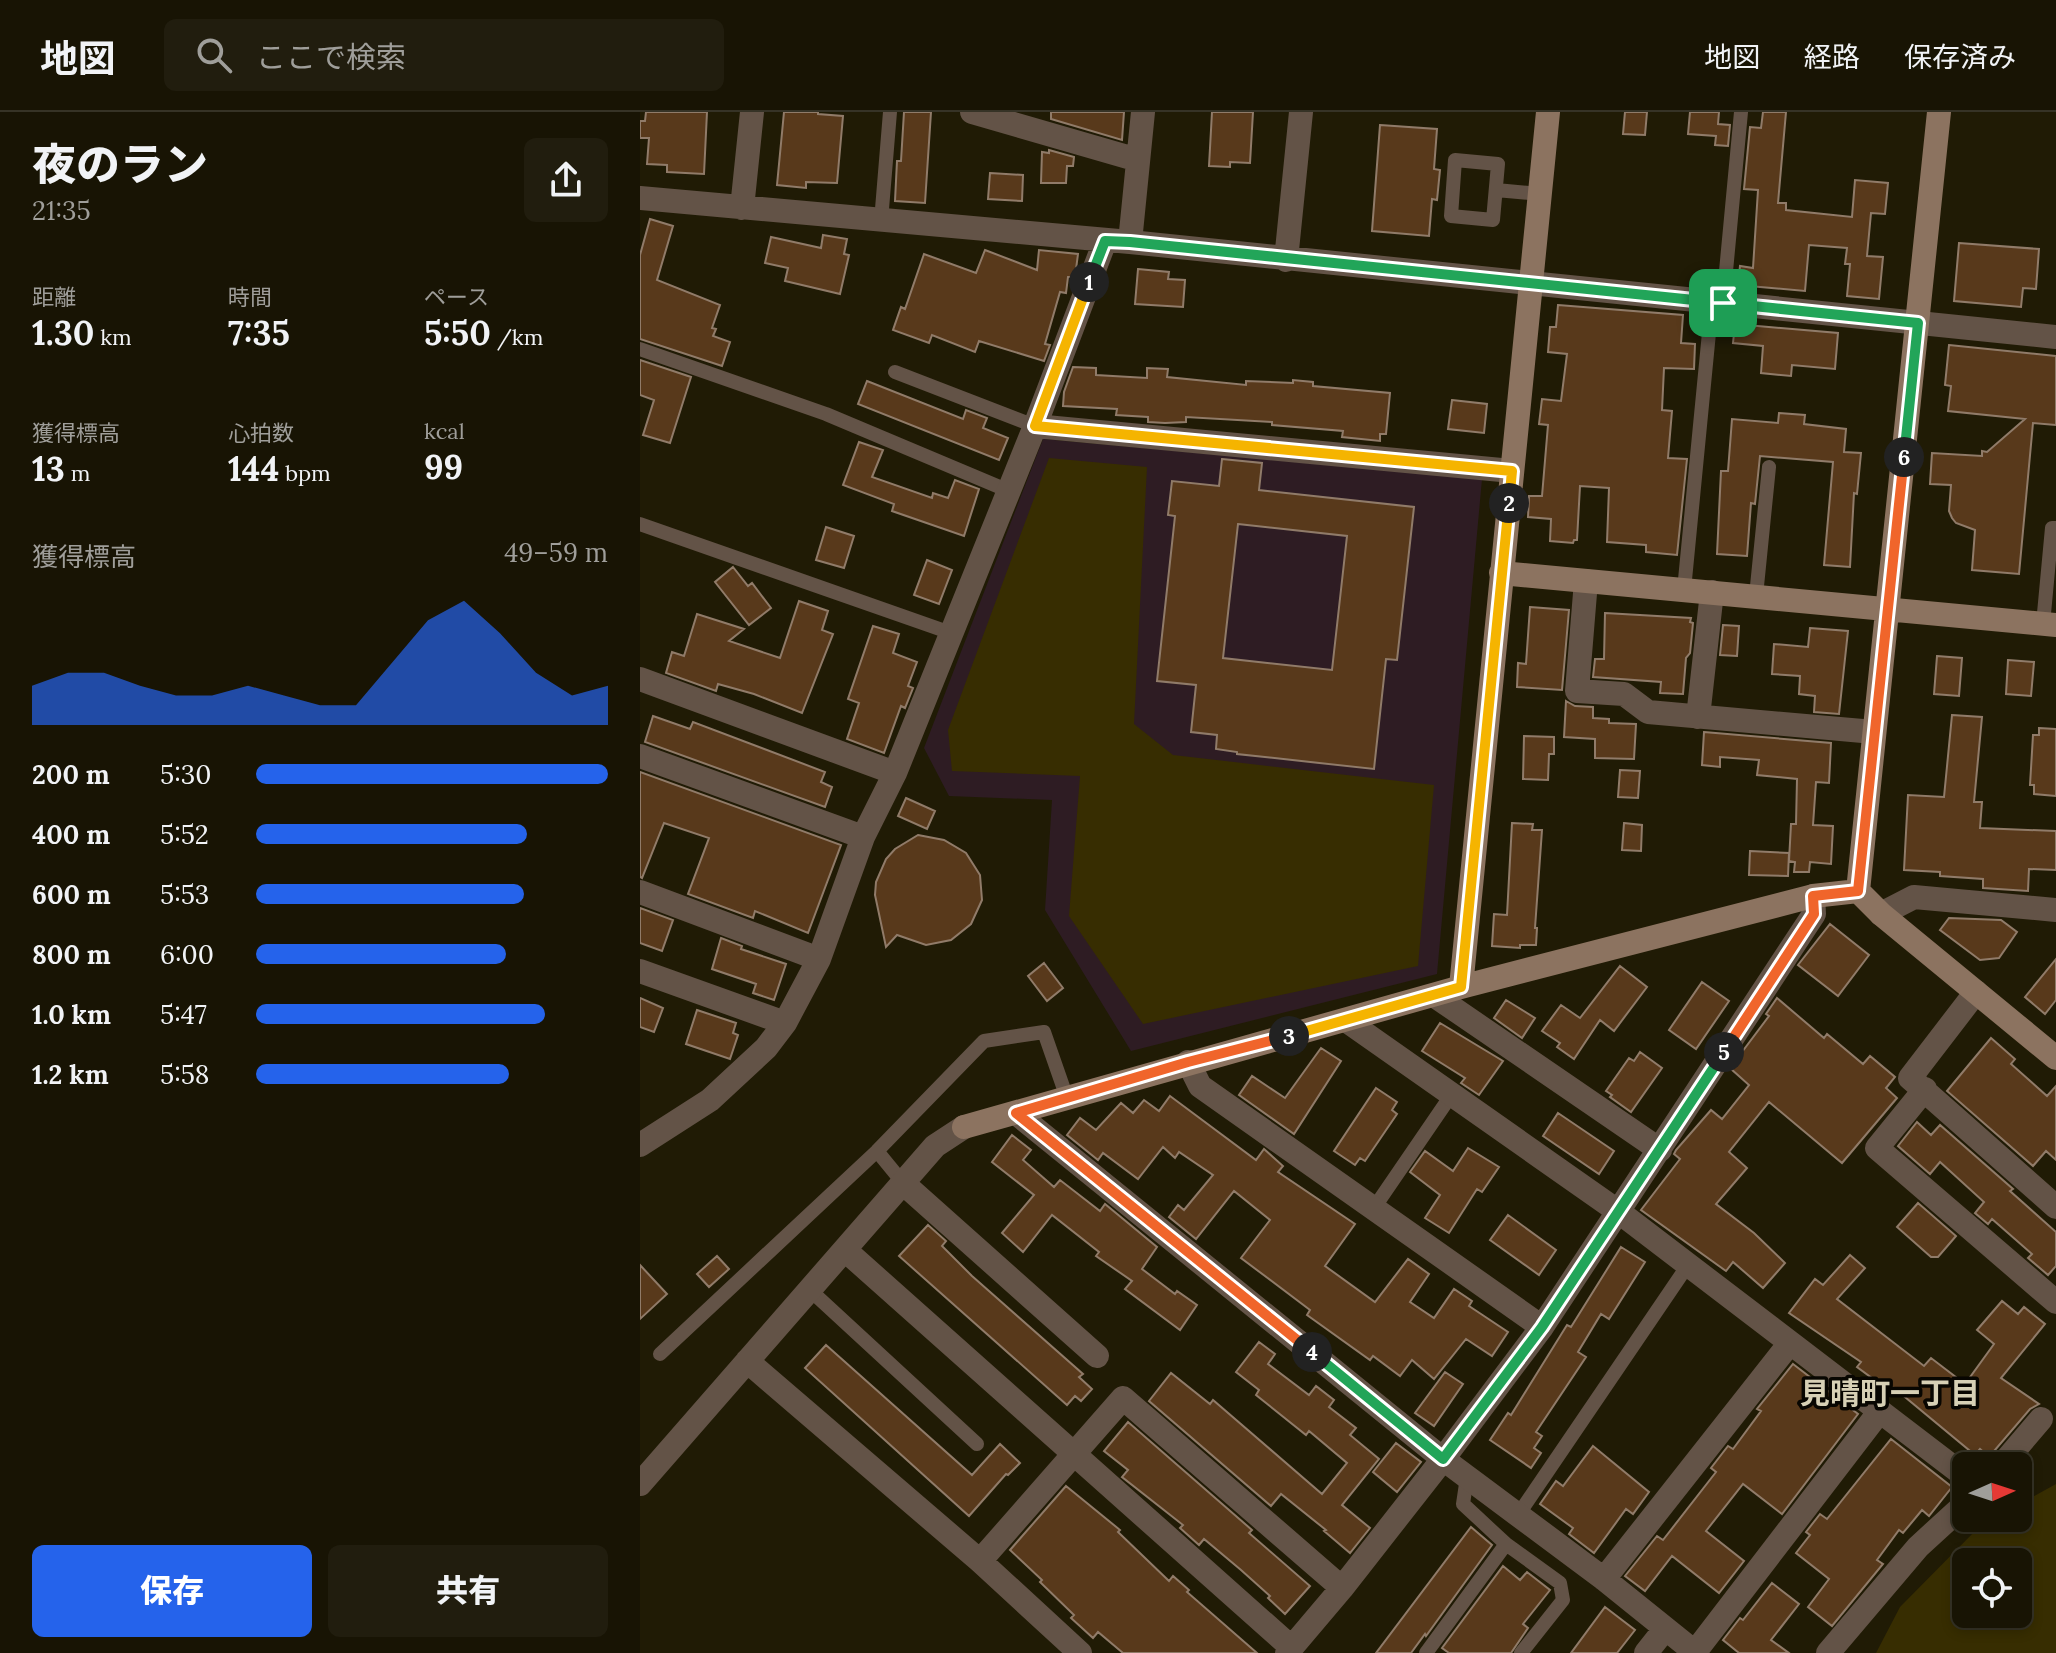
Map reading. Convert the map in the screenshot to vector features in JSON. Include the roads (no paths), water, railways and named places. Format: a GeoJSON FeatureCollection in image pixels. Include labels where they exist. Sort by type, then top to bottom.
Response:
{"type":"FeatureCollection","features":[{"type":"Feature","properties":{"kind":"street"},"geometry":{"type":"LineString","coordinates":[[742,208],[752,112]]}},
{"type":"Feature","properties":{"kind":"street"},"geometry":{"type":"LineString","coordinates":[[972,112],[1138,160]]}},
{"type":"Feature","properties":{"kind":"street"},"geometry":{"type":"LineString","coordinates":[[1130,242],[1143,112]]}},
{"type":"Feature","properties":{"kind":"street"},"geometry":{"type":"LineString","coordinates":[[1286,260],[1301,112]]}},
{"type":"Feature","properties":{"kind":"street"},"geometry":{"type":"LineString","coordinates":[[1461,987],[1548,112]]}},
{"type":"Feature","properties":{"kind":"street"},"geometry":{"type":"LineString","coordinates":[[1858,891],[1939,112]]}},
{"type":"Feature","properties":{"kind":"street"},"geometry":{"type":"LineString","coordinates":[[640,198],[1130,242],[2056,337]]}},
{"type":"Feature","properties":{"kind":"street"},"geometry":{"type":"LineString","coordinates":[[640,1145],[710,1100],[766,1048],[785,1023],[819,959],[863,837],[895,773],[1035,426],[1105,241]]}},
{"type":"Feature","properties":{"kind":"street"},"geometry":{"type":"LineString","coordinates":[[1035,426],[1512,471]]}},
{"type":"Feature","properties":{"kind":"street"},"geometry":{"type":"LineString","coordinates":[[1501,573],[2050,624]]}},
{"type":"Feature","properties":{"kind":"street"},"geometry":{"type":"LineString","coordinates":[[1586,581],[1577,691],[1624,694],[1648,712],[1874,732]]}},
{"type":"Feature","properties":{"kind":"street"},"geometry":{"type":"LineString","coordinates":[[1698,717],[1712,592]]}},
{"type":"Feature","properties":{"kind":"street"},"geometry":{"type":"LineString","coordinates":[[640,679],[895,773]]}},
{"type":"Feature","properties":{"kind":"street"},"geometry":{"type":"LineString","coordinates":[[640,756],[863,837]]}},
{"type":"Feature","properties":{"kind":"street"},"geometry":{"type":"LineString","coordinates":[[640,1484],[935,1146],[964,1127],[1461,987],[1813,896],[1858,891]]}},
{"type":"Feature","properties":{"kind":"street"},"geometry":{"type":"LineString","coordinates":[[1858,891],[1881,914],[2056,1058]]}},
{"type":"Feature","properties":{"kind":"street"},"geometry":{"type":"LineString","coordinates":[[640,892],[819,959]]}},
{"type":"Feature","properties":{"kind":"street"},"geometry":{"type":"LineString","coordinates":[[845,1250],[1289,1650],[1342,1588],[1542,1327],[1814,914],[1813,896]]}},
{"type":"Feature","properties":{"kind":"street"},"geometry":{"type":"LineString","coordinates":[[1881,914],[1914,897],[2056,910]]}},
{"type":"Feature","properties":{"kind":"street"},"geometry":{"type":"LineString","coordinates":[[640,971],[785,1023]]}},
{"type":"Feature","properties":{"kind":"street"},"geometry":{"type":"LineString","coordinates":[[1976,992],[1910,1078],[2056,1207]]}},
{"type":"Feature","properties":{"kind":"street"},"geometry":{"type":"LineString","coordinates":[[1435,996],[1660,1150]]}},
{"type":"Feature","properties":{"kind":"street"},"geometry":{"type":"LineString","coordinates":[[1347,1021],[1619,1212],[1952,1466]]}},
{"type":"Feature","properties":{"kind":"street"},"geometry":{"type":"LineString","coordinates":[[1188,1062],[1200,1086],[1542,1327]]}},
{"type":"Feature","properties":{"kind":"street"},"geometry":{"type":"LineString","coordinates":[[1925,1089],[1877,1148],[2056,1302]]}},
{"type":"Feature","properties":{"kind":"street"},"geometry":{"type":"LineString","coordinates":[[1016,1113],[1443,1459],[1696,1652],[1880,1411]]}},
{"type":"Feature","properties":{"kind":"street"},"geometry":{"type":"LineString","coordinates":[[904,1184],[1097,1356]]}},
{"type":"Feature","properties":{"kind":"street"},"geometry":{"type":"LineString","coordinates":[[1604,1579],[1790,1343]]}},
{"type":"Feature","properties":{"kind":"street"},"geometry":{"type":"LineString","coordinates":[[747,1361],[980,1561],[1080,1653]]}},
{"type":"Feature","properties":{"kind":"street"},"geometry":{"type":"LineString","coordinates":[[980,1561],[1123,1398],[1342,1588]]}},
{"type":"Feature","properties":{"kind":"street"},"geometry":{"type":"LineString","coordinates":[[2013,1452],[2041,1419]]}},
{"type":"Feature","properties":{"kind":"street"},"geometry":{"type":"LineString","coordinates":[[1828,1653],[1918,1547],[1952,1516]]}},
{"type":"Feature","properties":{"kind":"street"},"geometry":{"type":"LineString","coordinates":[[1646,1653],[1665,1629]]}},
{"type":"Feature","properties":{"kind":"lane"},"geometry":{"type":"LineString","coordinates":[[881,221],[890,112]]}},
{"type":"Feature","properties":{"kind":"lane"},"geometry":{"type":"LineString","coordinates":[[1684,590],[1741,112]]}},
{"type":"Feature","properties":{"kind":"lane"},"geometry":{"type":"LineString","coordinates":[[1455,160],[1498,164],[1496,190],[1493,220],[1451,216],[1455,160]]}},
{"type":"Feature","properties":{"kind":"lane"},"geometry":{"type":"LineString","coordinates":[[1496,190],[1540,194]]}},
{"type":"Feature","properties":{"kind":"lane"},"geometry":{"type":"LineString","coordinates":[[640,349],[826,414],[1009,491]]}},
{"type":"Feature","properties":{"kind":"lane"},"geometry":{"type":"LineString","coordinates":[[895,372],[1035,426]]}},
{"type":"Feature","properties":{"kind":"lane"},"geometry":{"type":"LineString","coordinates":[[1756,596],[1769,467]]}},
{"type":"Feature","properties":{"kind":"lane"},"geometry":{"type":"LineString","coordinates":[[640,524],[951,633]]}},
{"type":"Feature","properties":{"kind":"lane"},"geometry":{"type":"LineString","coordinates":[[2050,624],[2052,528],[2056,528]]}},
{"type":"Feature","properties":{"kind":"lane"},"geometry":{"type":"LineString","coordinates":[[660,1354],[877,1151],[984,1041],[1044,1032],[1067,1098]]}},
{"type":"Feature","properties":{"kind":"lane"},"geometry":{"type":"LineString","coordinates":[[1374,1208],[1452,1094]]}},
{"type":"Feature","properties":{"kind":"lane"},"geometry":{"type":"LineString","coordinates":[[877,1151],[904,1184]]}},
{"type":"Feature","properties":{"kind":"lane"},"geometry":{"type":"LineString","coordinates":[[1518,1515],[1688,1265]]}},
{"type":"Feature","properties":{"kind":"lane"},"geometry":{"type":"LineString","coordinates":[[810,1290],[977,1444]]}},
{"type":"Feature","properties":{"kind":"lane"},"geometry":{"type":"LineString","coordinates":[[1467,1477],[1463,1504],[1506,1544],[1560,1583],[1563,1600],[1521,1653]]}},
{"type":"Feature","properties":{"kind":"lane"},"geometry":{"type":"LineString","coordinates":[[1426,1653],[1506,1544]]}},
{"type":"Feature","properties":{"kind":"district","name":"見晴町一丁目"},"geometry":{"type":"Point","coordinates":[1890,1394]}}]}
